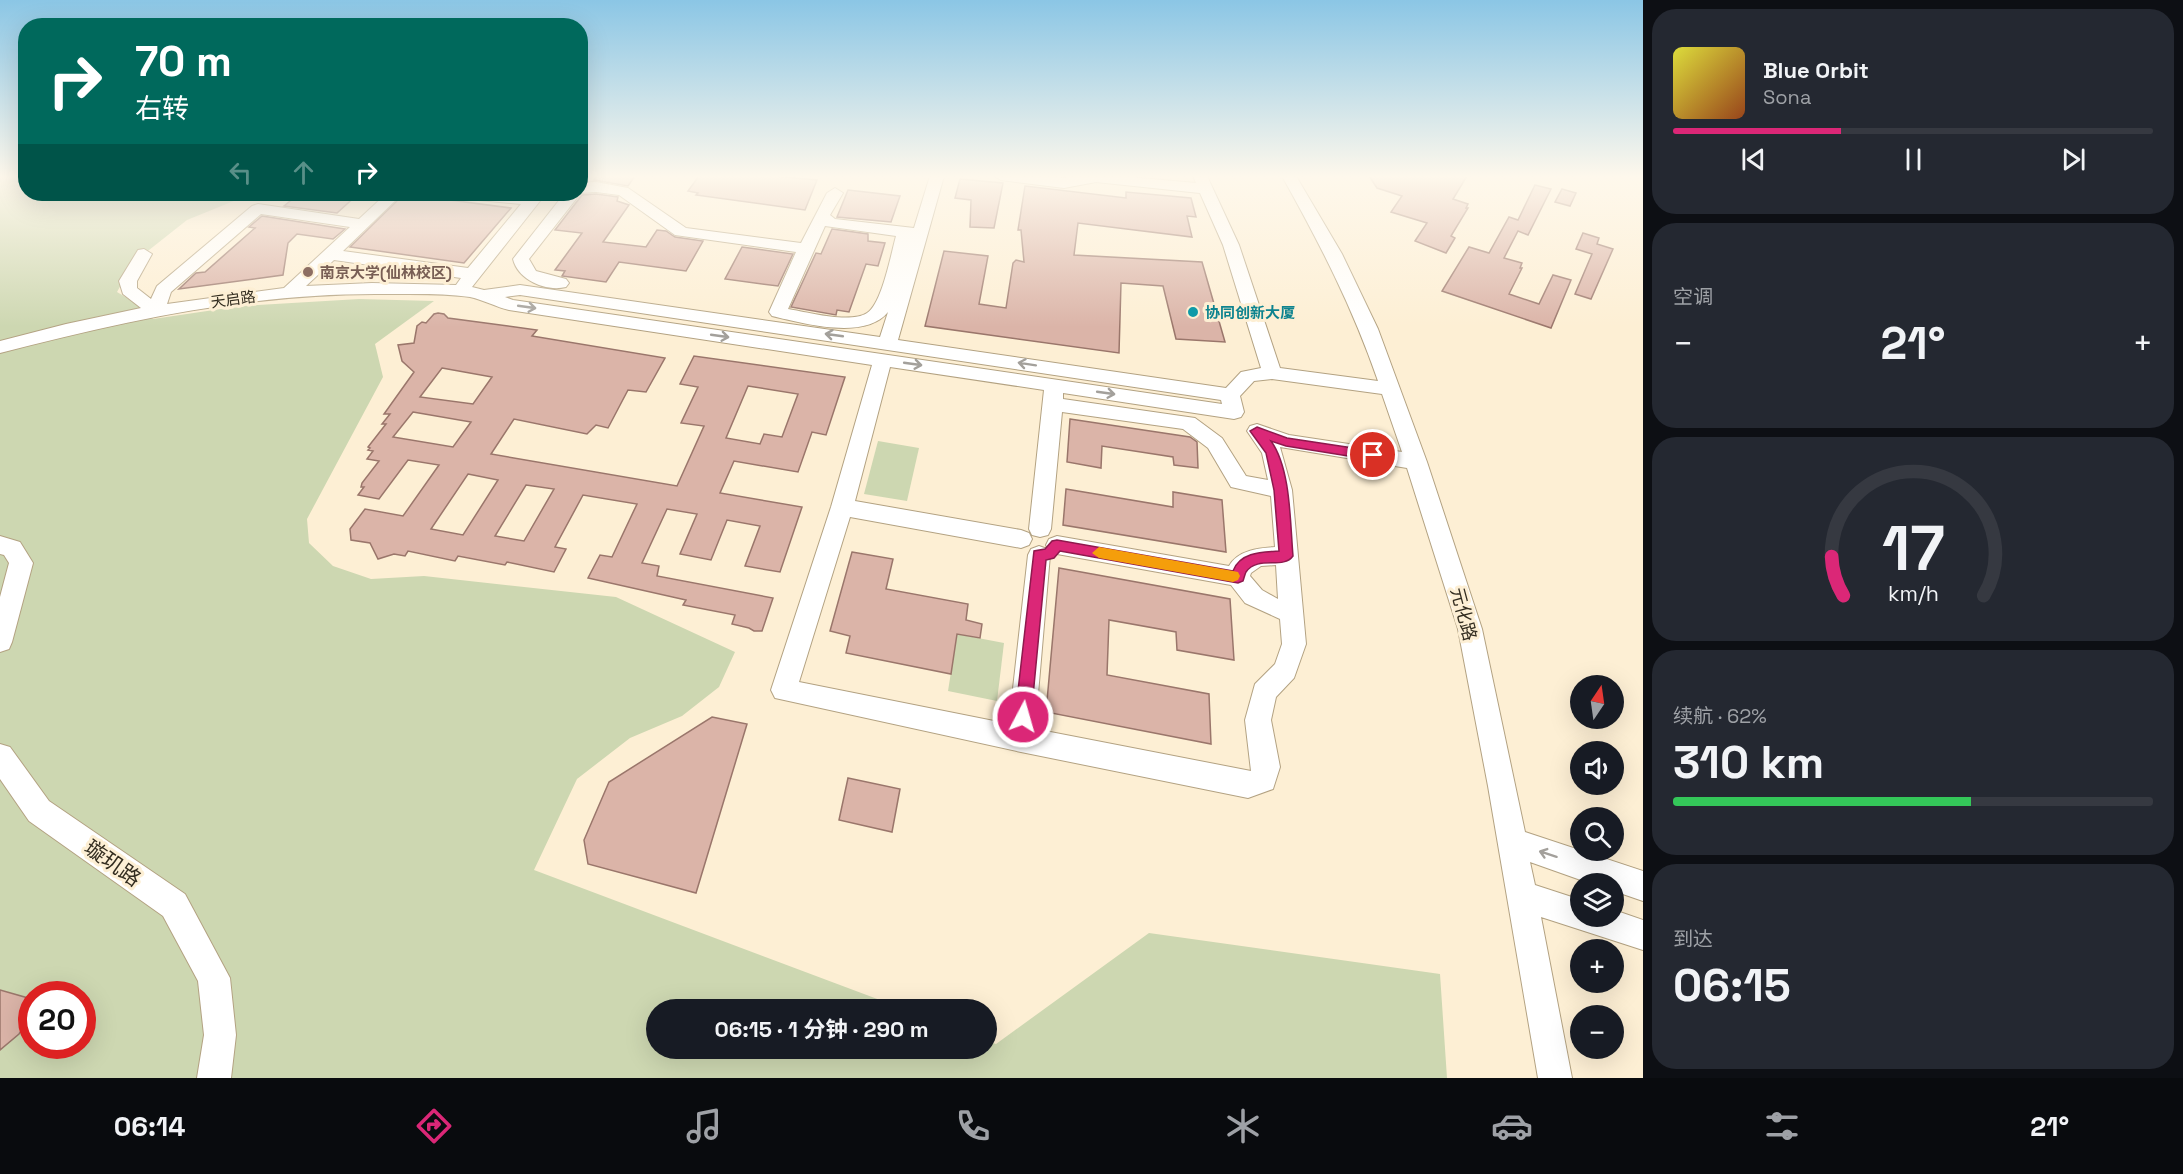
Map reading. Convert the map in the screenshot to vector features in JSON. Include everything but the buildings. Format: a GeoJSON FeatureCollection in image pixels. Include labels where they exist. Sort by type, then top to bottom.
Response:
{"type":"FeatureCollection","features":[{"type":"Feature","properties":{"kind":"street"},"geometry":{"type":"LineString","coordinates":[[144,254],[128,281],[129,290],[155,311],[163,290],[238,226]]}},
{"type":"Feature","properties":{"kind":"street"},"geometry":{"type":"LineString","coordinates":[[290,292],[360,226]]}},
{"type":"Feature","properties":{"kind":"street"},"geometry":{"type":"LineString","coordinates":[[473,287],[515,226]]}},
{"type":"Feature","properties":{"kind":"street"},"geometry":{"type":"LineString","coordinates":[[547,226],[521,259],[523,267],[531,275],[545,281],[849,323],[873,318],[882,308],[916,226]]}},
{"type":"Feature","properties":{"kind":"street"},"geometry":{"type":"LineString","coordinates":[[673,226],[681,232],[807,249]]}},
{"type":"Feature","properties":{"kind":"street"},"geometry":{"type":"LineString","coordinates":[[778,312],[817,226]]}},
{"type":"Feature","properties":{"kind":"street"},"geometry":{"type":"LineString","coordinates":[[858,226],[913,233]]}},
{"type":"Feature","properties":{"kind":"street"},"geometry":{"type":"LineString","coordinates":[[1223,226],[1231,245],[1272,373]]}},
{"type":"Feature","properties":{"kind":"street","name":"元化路"},"geometry":{"type":"LineString","coordinates":[[1318,226],[1334,254],[1369,329],[1417,462],[1470,629],[1555,1078]]}},
{"type":"Feature","properties":{"kind":"street"},"geometry":{"type":"LineString","coordinates":[[330,254],[473,287],[509,305],[886,352],[1232,403],[1272,452],[1281,490],[1294,644],[1285,670],[1264,692],[1258,720],[1266,767],[1263,780],[1248,785],[784,690],[842,507],[886,352],[913,233]]}},
{"type":"Feature","properties":{"kind":"street","name":"天启路"},"geometry":{"type":"LineString","coordinates":[[0,347],[93,323],[228,298],[290,292],[473,287]]}},
{"type":"Feature","properties":{"kind":"street"},"geometry":{"type":"LineString","coordinates":[[886,352],[1053,394],[1188,423],[1215,443],[1239,482],[1281,490]]}},
{"type":"Feature","properties":{"kind":"street"},"geometry":{"type":"LineString","coordinates":[[1232,403],[1248,376],[1272,373],[1391,389]]}},
{"type":"Feature","properties":{"kind":"street"},"geometry":{"type":"LineString","coordinates":[[1053,394],[1232,403]]}},
{"type":"Feature","properties":{"kind":"street"},"geometry":{"type":"LineString","coordinates":[[1021,740],[1053,394]]}},
{"type":"Feature","properties":{"kind":"street"},"geometry":{"type":"LineString","coordinates":[[1257,431],[1286,442],[1417,462]]}},
{"type":"Feature","properties":{"kind":"street"},"geometry":{"type":"LineString","coordinates":[[842,507],[1238,577]]}},
{"type":"Feature","properties":{"kind":"street"},"geometry":{"type":"LineString","coordinates":[[0,545],[12,548],[21,563],[0,642]]}},
{"type":"Feature","properties":{"kind":"street"},"geometry":{"type":"LineString","coordinates":[[1286,556],[1257,557],[1240,568],[1238,577],[1250,595],[1291,612]]}},
{"type":"Feature","properties":{"kind":"street","name":"璇玑路"},"geometry":{"type":"LineString","coordinates":[[0,756],[39,811],[174,905],[214,978],[220,1035],[214,1078]]}},
{"type":"Feature","properties":{"kind":"street"},"geometry":{"type":"LineString","coordinates":[[1512,842],[1643,886]]}},
{"type":"Feature","properties":{"kind":"street"},"geometry":{"type":"LineString","coordinates":[[1522,896],[1570,912]]}},
{"type":"Feature","properties":{"kind":"street"},"geometry":{"type":"LineString","coordinates":[[1618,927],[1643,935]]}},
{"type":"Feature","properties":{"kind":"green space"},"geometry":{"type":"Polygon","coordinates":[[[0,226],[179,226],[144,254],[138,254],[117,292],[144,308],[153,319],[241,306],[359,299],[434,301],[375,344],[383,377],[307,519],[309,543],[333,566],[371,579],[424,576],[616,597],[735,652],[719,687],[682,716],[630,738],[577,779],[534,870],[877,999],[646,999],[646,1059],[997,1059],[997,1043],[1149,933],[1440,974],[1447,1078],[0,1078],[0,226]]]}},
{"type":"Feature","properties":{"kind":"green space"},"geometry":{"type":"Polygon","coordinates":[[[878,441],[919,448],[907,501],[864,494],[878,441]]]}},
{"type":"Feature","properties":{"kind":"green space"},"geometry":{"type":"Polygon","coordinates":[[[957,634],[1004,643],[997,701],[948,691],[957,634]]]}},
{"type":"Feature","properties":{"kind":"slow traffic"},"geometry":{"type":"LineString","coordinates":[[1099,553],[1233,576]]}},
{"type":"Feature","properties":{"kind":"place","name":"南京大学(仙林校区)"},"geometry":{"type":"Point","coordinates":[308,272]}},
{"type":"Feature","properties":{"kind":"place","name":"协同创新大厦"},"geometry":{"type":"Point","coordinates":[1193,312]}},
{"type":"Feature","properties":{"kind":"route"},"geometry":{"type":"LineString","coordinates":[[1023,717],[1039,555],[1053,552],[1057,545],[1238,577],[1240,568],[1257,557],[1286,556],[1281,490],[1272,452],[1257,431],[1286,442],[1373,455]]}}]}
